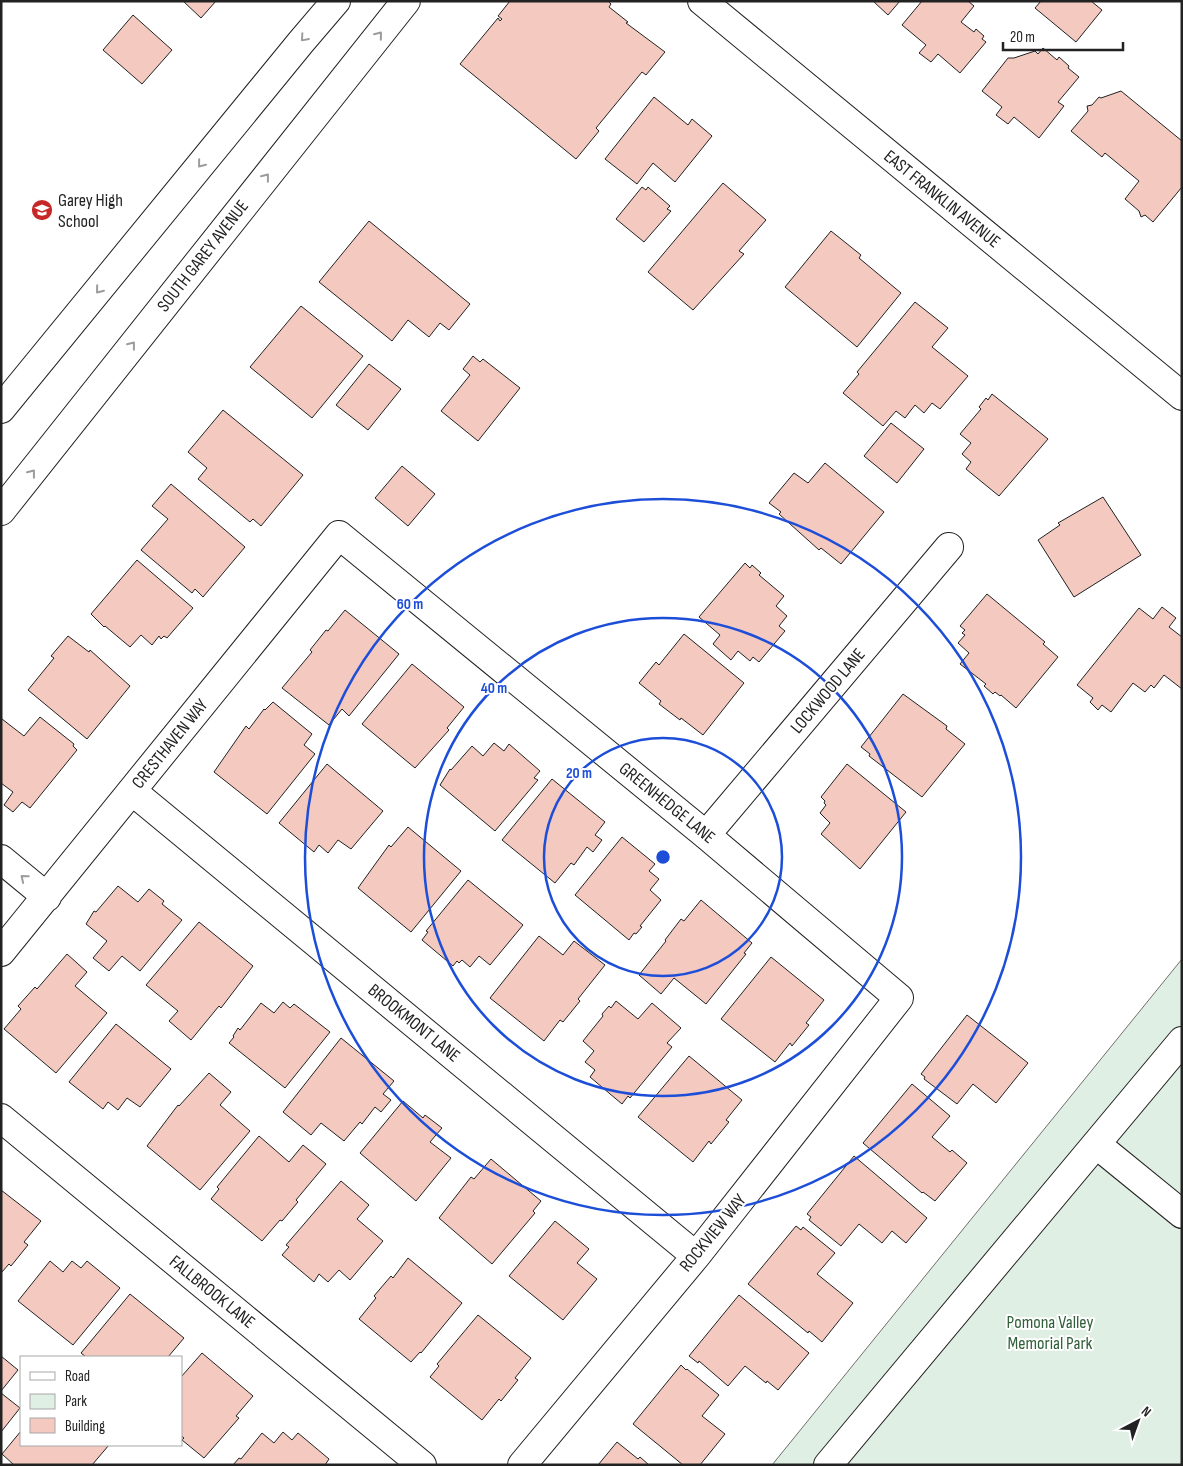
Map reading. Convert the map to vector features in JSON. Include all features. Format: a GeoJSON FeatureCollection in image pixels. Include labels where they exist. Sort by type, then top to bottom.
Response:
{"type":"FeatureCollection","features":[{"type":"Feature","properties":{"kind":"street"},"geometry":{"type":"LineString","coordinates":[[1,409],[336,1]]}},
{"type":"Feature","properties":{"kind":"street","name":"SOUTH GAREY AVENUE"},"geometry":{"type":"LineString","coordinates":[[1,511],[406,1]]}},
{"type":"Feature","properties":{"kind":"street","name":"EAST FRANKLIN AVENUE"},"geometry":{"type":"LineString","coordinates":[[713,4],[1182,396]]}},
{"type":"Feature","properties":{"kind":"street","name":"CRESTHAVEN WAY"},"geometry":{"type":"LineString","coordinates":[[3,948],[47,897],[339,535]]}},
{"type":"Feature","properties":{"kind":"street","name":"GREENHEDGE LANE"},"geometry":{"type":"LineString","coordinates":[[339,535],[706,835],[899,998]]}},
{"type":"Feature","properties":{"kind":"street","name":"LOCKWOOD LANE"},"geometry":{"type":"LineString","coordinates":[[706,835],[949,547]]}},
{"type":"Feature","properties":{"kind":"street","name":"BROOKMONT LANE"},"geometry":{"type":"LineString","coordinates":[[132,791],[696,1256]]}},
{"type":"Feature","properties":{"kind":"street"},"geometry":{"type":"LineString","coordinates":[[1,859],[47,897]]}},
{"type":"Feature","properties":{"kind":"street","name":"ROCKVIEW WAY"},"geometry":{"type":"LineString","coordinates":[[522,1465],[696,1256],[899,998]]}},
{"type":"Feature","properties":{"kind":"street"},"geometry":{"type":"LineString","coordinates":[[828,1465],[1182,1042]]}},
{"type":"Feature","properties":{"kind":"street","name":"FALLBROOK LANE"},"geometry":{"type":"LineString","coordinates":[[1,1118],[422,1465]]}},
{"type":"Feature","properties":{"kind":"street"},"geometry":{"type":"LineString","coordinates":[[1096,1144],[1182,1214]]}},
{"type":"Feature","properties":{"kind":"green space","name":"Pomona Valley Memorial Park"},"geometry":{"type":"Polygon","coordinates":[[[1182,959],[1182,1465],[772,1465],[1182,959]]]}},
{"type":"Feature","properties":{"kind":"building"},"geometry":{"type":"Polygon","coordinates":[[[183,1],[216,1],[201,18],[183,1]]]}},
{"type":"Feature","properties":{"kind":"building"},"geometry":{"type":"Polygon","coordinates":[[[510,1],[608,1],[611,4],[609,7],[628,22],[626,23],[665,52],[646,75],[642,72],[596,128],[599,131],[576,159],[460,64],[498,18],[500,21],[502,19],[498,16],[510,1]]]}},
{"type":"Feature","properties":{"kind":"building"},"geometry":{"type":"Polygon","coordinates":[[[873,1],[900,1],[888,15],[873,1]]]}},
{"type":"Feature","properties":{"kind":"building"},"geometry":{"type":"Polygon","coordinates":[[[922,1],[968,1],[974,6],[961,22],[974,32],[976,29],[984,36],[982,39],[986,42],[960,73],[938,54],[931,62],[919,53],[926,45],[902,25],[922,1]]]}},
{"type":"Feature","properties":{"kind":"building"},"geometry":{"type":"Polygon","coordinates":[[[1041,1],[1091,1],[1102,10],[1076,42],[1035,8],[1041,1]]]}},
{"type":"Feature","properties":{"kind":"building"},"geometry":{"type":"Polygon","coordinates":[[[133,15],[172,50],[142,84],[103,50],[133,15]]]}},
{"type":"Feature","properties":{"kind":"building"},"geometry":{"type":"Polygon","coordinates":[[[1043,48],[1057,60],[1059,57],[1079,77],[1058,102],[1064,106],[1039,138],[1014,117],[1008,124],[996,115],[1002,107],[982,91],[1008,58],[1014,58],[1035,51],[1038,54],[1043,48]]]}},
{"type":"Feature","properties":{"kind":"building"},"geometry":{"type":"Polygon","coordinates":[[[1121,91],[1182,141],[1182,187],[1153,222],[1145,215],[1141,217],[1139,211],[1125,199],[1139,181],[1105,153],[1102,157],[1071,131],[1088,111],[1087,106],[1092,105],[1099,97],[1121,91]]]}},
{"type":"Feature","properties":{"kind":"building"},"geometry":{"type":"Polygon","coordinates":[[[654,97],[688,125],[692,119],[712,136],[675,182],[653,163],[637,184],[605,159],[654,97]]]}},
{"type":"Feature","properties":{"kind":"building"},"geometry":{"type":"Polygon","coordinates":[[[723,183],[766,220],[739,251],[744,254],[693,310],[648,272],[723,183]]]}},
{"type":"Feature","properties":{"kind":"building"},"geometry":{"type":"Polygon","coordinates":[[[642,187],[646,190],[648,187],[670,206],[667,209],[671,211],[644,242],[616,219],[642,187]]]}},
{"type":"Feature","properties":{"kind":"building"},"geometry":{"type":"Polygon","coordinates":[[[369,221],[470,304],[449,330],[440,323],[429,337],[408,320],[392,341],[319,282],[369,221]]]}},
{"type":"Feature","properties":{"kind":"building"},"geometry":{"type":"Polygon","coordinates":[[[831,231],[861,255],[859,258],[901,293],[857,347],[785,287],[831,231]]]}},
{"type":"Feature","properties":{"kind":"building"},"geometry":{"type":"Polygon","coordinates":[[[915,302],[948,328],[932,347],[968,376],[940,409],[932,403],[924,413],[915,405],[905,418],[896,411],[883,426],[843,393],[859,374],[857,372],[915,302]]]}},
{"type":"Feature","properties":{"kind":"building"},"geometry":{"type":"Polygon","coordinates":[[[301,306],[363,356],[312,418],[250,367],[301,306]]]}},
{"type":"Feature","properties":{"kind":"building"},"geometry":{"type":"Polygon","coordinates":[[[473,356],[480,362],[483,359],[520,388],[478,441],[441,411],[470,375],[463,369],[473,356]]]}},
{"type":"Feature","properties":{"kind":"building"},"geometry":{"type":"Polygon","coordinates":[[[369,364],[401,389],[368,430],[336,405],[369,364]]]}},
{"type":"Feature","properties":{"kind":"building"},"geometry":{"type":"Polygon","coordinates":[[[992,394],[1048,439],[999,496],[966,469],[971,462],[962,454],[971,443],[960,434],[981,409],[979,407],[986,398],[988,400],[992,394]]]}},
{"type":"Feature","properties":{"kind":"building"},"geometry":{"type":"Polygon","coordinates":[[[223,410],[303,475],[261,526],[253,519],[250,522],[198,479],[207,468],[188,452],[223,410]]]}},
{"type":"Feature","properties":{"kind":"building"},"geometry":{"type":"Polygon","coordinates":[[[891,423],[924,449],[897,483],[864,456],[891,423]]]}},
{"type":"Feature","properties":{"kind":"building"},"geometry":{"type":"Polygon","coordinates":[[[825,463],[884,512],[841,564],[821,548],[819,550],[779,514],[781,512],[769,503],[794,473],[808,483],[825,463]]]}},
{"type":"Feature","properties":{"kind":"building"},"geometry":{"type":"Polygon","coordinates":[[[402,466],[435,494],[408,526],[375,498],[402,466]]]}},
{"type":"Feature","properties":{"kind":"building"},"geometry":{"type":"Polygon","coordinates":[[[171,484],[245,547],[203,597],[195,589],[192,593],[141,550],[168,519],[152,506],[171,484]]]}},
{"type":"Feature","properties":{"kind":"building"},"geometry":{"type":"Polygon","coordinates":[[[1103,497],[1141,555],[1074,597],[1038,540],[1060,525],[1058,523],[1103,497]]]}},
{"type":"Feature","properties":{"kind":"building"},"geometry":{"type":"Polygon","coordinates":[[[137,560],[193,608],[167,638],[164,636],[161,639],[159,636],[152,645],[141,635],[130,647],[104,627],[91,614],[137,560]]]}},
{"type":"Feature","properties":{"kind":"building"},"geometry":{"type":"Polygon","coordinates":[[[745,563],[750,568],[752,565],[761,573],[759,575],[784,596],[776,606],[787,616],[779,626],[785,631],[759,662],[753,657],[750,661],[738,651],[731,660],[713,644],[720,635],[699,617],[745,563]]]}},
{"type":"Feature","properties":{"kind":"building"},"geometry":{"type":"Polygon","coordinates":[[[987,594],[1045,642],[1043,644],[1058,657],[1016,708],[1001,695],[995,692],[993,694],[984,686],[986,684],[960,664],[969,653],[958,643],[965,635],[962,633],[965,630],[960,626],[987,594]]]}},
{"type":"Feature","properties":{"kind":"building"},"geometry":{"type":"Polygon","coordinates":[[[1162,607],[1176,618],[1169,627],[1182,637],[1182,689],[1164,675],[1154,688],[1151,685],[1145,692],[1133,683],[1111,712],[1102,705],[1098,710],[1090,702],[1093,698],[1077,685],[1139,608],[1153,619],[1162,607]]]}},
{"type":"Feature","properties":{"kind":"building"},"geometry":{"type":"Polygon","coordinates":[[[345,610],[399,654],[349,716],[342,709],[329,725],[282,688],[312,652],[310,650],[326,630],[328,631],[345,610]]]}},
{"type":"Feature","properties":{"kind":"building"},"geometry":{"type":"Polygon","coordinates":[[[684,634],[744,683],[703,735],[659,704],[661,701],[639,683],[656,662],[659,665],[684,634]]]}},
{"type":"Feature","properties":{"kind":"building"},"geometry":{"type":"Polygon","coordinates":[[[68,636],[89,652],[90,650],[130,686],[87,739],[28,690],[54,658],[51,656],[68,636]]]}},
{"type":"Feature","properties":{"kind":"building"},"geometry":{"type":"Polygon","coordinates":[[[412,664],[464,707],[447,728],[449,730],[415,768],[362,724],[412,664]]]}},
{"type":"Feature","properties":{"kind":"building"},"geometry":{"type":"Polygon","coordinates":[[[903,694],[947,726],[946,729],[965,744],[922,797],[869,756],[870,754],[861,747],[903,694]]]}},
{"type":"Feature","properties":{"kind":"building"},"geometry":{"type":"Polygon","coordinates":[[[273,702],[312,734],[304,745],[315,754],[267,814],[214,772],[246,726],[249,729],[264,709],[273,702]]]}},
{"type":"Feature","properties":{"kind":"building"},"geometry":{"type":"Polygon","coordinates":[[[40,717],[74,744],[73,746],[77,750],[30,808],[22,802],[13,812],[4,805],[13,792],[1,783],[1,720],[24,736],[40,717]]]}},
{"type":"Feature","properties":{"kind":"building"},"geometry":{"type":"Polygon","coordinates":[[[494,743],[504,751],[509,744],[540,771],[534,778],[538,780],[495,831],[440,785],[450,769],[472,746],[483,756],[494,743]]]}},
{"type":"Feature","properties":{"kind":"building"},"geometry":{"type":"Polygon","coordinates":[[[327,764],[383,811],[351,849],[338,840],[328,853],[319,845],[314,852],[279,823],[327,764]]]}},
{"type":"Feature","properties":{"kind":"building"},"geometry":{"type":"Polygon","coordinates":[[[847,764],[906,812],[860,869],[821,834],[830,823],[820,813],[826,805],[821,797],[847,764]]]}},
{"type":"Feature","properties":{"kind":"building"},"geometry":{"type":"Polygon","coordinates":[[[552,779],[605,822],[595,835],[602,840],[593,852],[587,847],[574,865],[571,863],[555,883],[502,840],[552,779]]]}},
{"type":"Feature","properties":{"kind":"building"},"geometry":{"type":"Polygon","coordinates":[[[408,827],[461,871],[411,932],[358,888],[389,845],[391,847],[408,827]]]}},
{"type":"Feature","properties":{"kind":"building"},"geometry":{"type":"Polygon","coordinates":[[[622,837],[655,864],[649,871],[659,879],[650,890],[661,900],[640,926],[642,927],[629,940],[575,895],[622,837]]]}},
{"type":"Feature","properties":{"kind":"building"},"geometry":{"type":"Polygon","coordinates":[[[468,880],[523,925],[490,965],[479,956],[470,967],[462,960],[459,963],[457,961],[453,966],[422,940],[428,932],[426,931],[468,880]]]}},
{"type":"Feature","properties":{"kind":"building"},"geometry":{"type":"Polygon","coordinates":[[[118,886],[138,902],[149,889],[164,901],[162,904],[182,920],[140,971],[122,956],[109,971],[93,958],[107,941],[86,924],[94,911],[96,912],[118,886]]]}},
{"type":"Feature","properties":{"kind":"building"},"geometry":{"type":"Polygon","coordinates":[[[701,900],[752,943],[744,953],[746,954],[706,1004],[674,978],[661,994],[639,975],[681,919],[684,921],[701,900]]]}},
{"type":"Feature","properties":{"kind":"building"},"geometry":{"type":"Polygon","coordinates":[[[199,922],[253,966],[221,1008],[219,1006],[191,1040],[169,1021],[178,1011],[146,985],[199,922]]]}},
{"type":"Feature","properties":{"kind":"building"},"geometry":{"type":"Polygon","coordinates":[[[539,936],[563,955],[574,941],[605,965],[578,999],[580,1001],[563,1022],[560,1020],[544,1041],[490,998],[539,936]]]}},
{"type":"Feature","properties":{"kind":"building"},"geometry":{"type":"Polygon","coordinates":[[[67,954],[87,972],[75,986],[107,1013],[56,1073],[4,1029],[21,1009],[18,1006],[35,987],[37,989],[67,954]]]}},
{"type":"Feature","properties":{"kind":"building"},"geometry":{"type":"Polygon","coordinates":[[[771,957],[824,1000],[806,1023],[809,1025],[792,1046],[790,1043],[775,1062],[721,1019],[771,957]]]}},
{"type":"Feature","properties":{"kind":"building"},"geometry":{"type":"Polygon","coordinates":[[[616,1001],[638,1019],[652,1003],[681,1028],[667,1043],[672,1047],[630,1098],[628,1096],[622,1104],[590,1077],[595,1070],[585,1062],[594,1051],[583,1041],[603,1016],[602,1014],[609,1006],[611,1008],[616,1001]]]}},
{"type":"Feature","properties":{"kind":"building"},"geometry":{"type":"Polygon","coordinates":[[[283,1002],[290,1008],[294,1004],[330,1032],[285,1088],[229,1043],[238,1028],[240,1030],[261,1003],[274,1013],[283,1002]]]}},
{"type":"Feature","properties":{"kind":"building"},"geometry":{"type":"Polygon","coordinates":[[[967,1015],[1028,1063],[996,1103],[973,1084],[957,1104],[924,1079],[925,1077],[921,1074],[967,1015]]]}},
{"type":"Feature","properties":{"kind":"building"},"geometry":{"type":"Polygon","coordinates":[[[116,1024],[171,1069],[140,1107],[127,1098],[118,1110],[108,1102],[103,1109],[69,1082],[116,1024]]]}},
{"type":"Feature","properties":{"kind":"building"},"geometry":{"type":"Polygon","coordinates":[[[341,1038],[394,1081],[383,1094],[391,1100],[381,1112],[375,1107],[362,1124],[360,1122],[344,1141],[321,1123],[311,1135],[283,1112],[341,1038]]]}},
{"type":"Feature","properties":{"kind":"building"},"geometry":{"type":"Polygon","coordinates":[[[689,1056],[742,1100],[726,1120],[729,1122],[711,1144],[709,1141],[693,1162],[638,1117],[689,1056]]]}},
{"type":"Feature","properties":{"kind":"building"},"geometry":{"type":"Polygon","coordinates":[[[209,1073],[231,1092],[220,1105],[250,1131],[200,1190],[147,1146],[178,1105],[209,1073]]]}},
{"type":"Feature","properties":{"kind":"building"},"geometry":{"type":"Polygon","coordinates":[[[912,1084],[950,1116],[932,1137],[967,1163],[935,1201],[922,1193],[863,1143],[912,1084]]]}},
{"type":"Feature","properties":{"kind":"building"},"geometry":{"type":"Polygon","coordinates":[[[403,1101],[423,1118],[425,1115],[442,1128],[430,1142],[451,1158],[416,1201],[360,1153],[403,1101]]]}},
{"type":"Feature","properties":{"kind":"building"},"geometry":{"type":"Polygon","coordinates":[[[259,1136],[289,1162],[303,1145],[326,1164],[296,1200],[298,1202],[262,1241],[211,1199],[219,1189],[217,1187],[259,1136]]]}},
{"type":"Feature","properties":{"kind":"building"},"geometry":{"type":"Polygon","coordinates":[[[854,1156],[927,1218],[906,1243],[892,1231],[882,1243],[859,1224],[841,1246],[809,1220],[811,1217],[807,1214],[854,1156]]]}},
{"type":"Feature","properties":{"kind":"building"},"geometry":{"type":"Polygon","coordinates":[[[491,1159],[541,1201],[533,1211],[535,1213],[492,1264],[439,1218],[471,1177],[474,1179],[491,1159]]]}},
{"type":"Feature","properties":{"kind":"building"},"geometry":{"type":"Polygon","coordinates":[[[341,1181],[369,1205],[357,1219],[383,1241],[350,1280],[339,1270],[328,1282],[319,1274],[314,1282],[282,1255],[289,1247],[286,1245],[341,1181]]]}},
{"type":"Feature","properties":{"kind":"building"},"geometry":{"type":"Polygon","coordinates":[[[1,1190],[41,1221],[24,1242],[28,1245],[11,1266],[9,1264],[1,1273],[1,1190]]]}},
{"type":"Feature","properties":{"kind":"building"},"geometry":{"type":"Polygon","coordinates":[[[555,1221],[589,1249],[577,1263],[597,1279],[563,1320],[509,1276],[555,1221]]]}},
{"type":"Feature","properties":{"kind":"building"},"geometry":{"type":"Polygon","coordinates":[[[796,1226],[801,1230],[803,1227],[835,1253],[817,1274],[853,1303],[822,1342],[809,1331],[808,1333],[748,1284],[796,1226]]]}},
{"type":"Feature","properties":{"kind":"building"},"geometry":{"type":"Polygon","coordinates":[[[408,1258],[462,1303],[421,1353],[411,1362],[359,1319],[376,1298],[374,1296],[391,1276],[393,1278],[408,1258]]]}},
{"type":"Feature","properties":{"kind":"building"},"geometry":{"type":"Polygon","coordinates":[[[50,1261],[63,1272],[72,1261],[81,1268],[87,1261],[120,1288],[73,1345],[18,1301],[50,1261]]]}},
{"type":"Feature","properties":{"kind":"building"},"geometry":{"type":"Polygon","coordinates":[[[130,1294],[184,1338],[169,1356],[85,1356],[81,1353],[130,1294]]]}},
{"type":"Feature","properties":{"kind":"building"},"geometry":{"type":"Polygon","coordinates":[[[739,1295],[809,1353],[778,1390],[745,1366],[728,1386],[699,1361],[698,1363],[689,1356],[739,1295]]]}},
{"type":"Feature","properties":{"kind":"building"},"geometry":{"type":"Polygon","coordinates":[[[478,1315],[531,1358],[515,1378],[518,1380],[482,1420],[430,1377],[439,1366],[437,1364],[478,1315]]]}},
{"type":"Feature","properties":{"kind":"building"},"geometry":{"type":"Polygon","coordinates":[[[202,1353],[253,1396],[236,1416],[239,1418],[204,1458],[182,1440],[184,1438],[182,1437],[182,1376],[202,1353]]]}},
{"type":"Feature","properties":{"kind":"building"},"geometry":{"type":"Polygon","coordinates":[[[1,1356],[18,1370],[1,1391],[1,1356]]]}},
{"type":"Feature","properties":{"kind":"building"},"geometry":{"type":"Polygon","coordinates":[[[681,1365],[719,1395],[702,1416],[725,1434],[700,1465],[683,1465],[633,1424],[681,1365]]]}},
{"type":"Feature","properties":{"kind":"building"},"geometry":{"type":"Polygon","coordinates":[[[1,1393],[20,1408],[1,1432],[1,1393]]]}},
{"type":"Feature","properties":{"kind":"building"},"geometry":{"type":"Polygon","coordinates":[[[20,1432],[20,1446],[108,1446],[92,1465],[14,1465],[2,1454],[20,1432]]]}},
{"type":"Feature","properties":{"kind":"building"},"geometry":{"type":"Polygon","coordinates":[[[283,1432],[292,1440],[298,1433],[329,1459],[325,1465],[233,1465],[239,1458],[241,1459],[262,1433],[274,1443],[283,1432]]]}},
{"type":"Feature","properties":{"kind":"building"},"geometry":{"type":"Polygon","coordinates":[[[617,1442],[638,1459],[640,1457],[649,1465],[598,1465],[617,1442]]]}},
{"type":"Feature","properties":{"kind":"place","name":"Garey High School"},"geometry":{"type":"Point","coordinates":[42,210]}}]}
